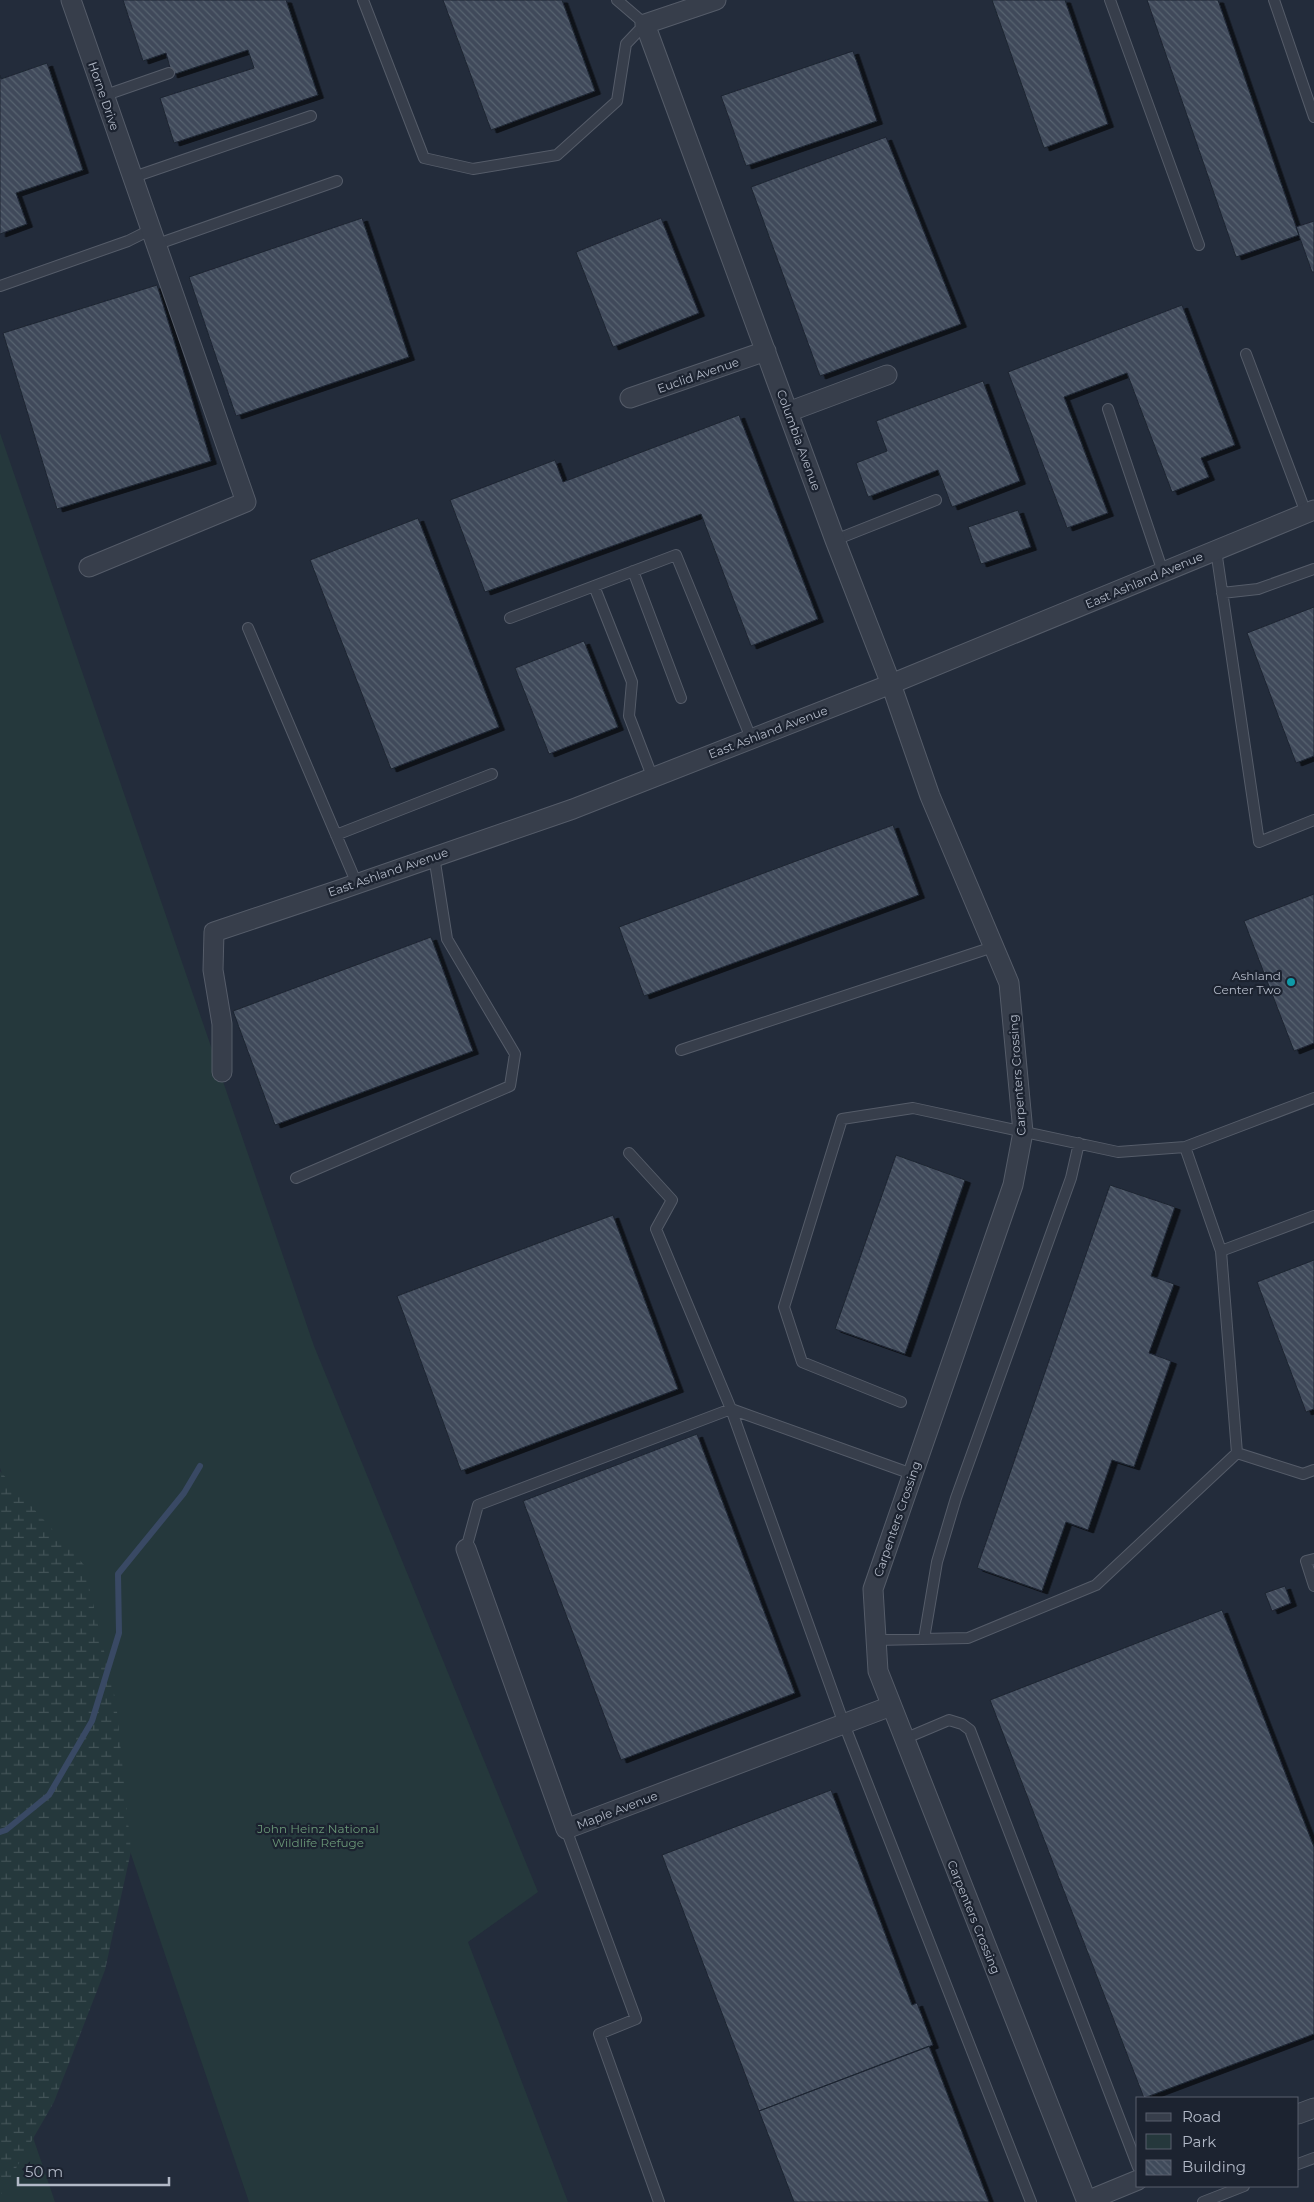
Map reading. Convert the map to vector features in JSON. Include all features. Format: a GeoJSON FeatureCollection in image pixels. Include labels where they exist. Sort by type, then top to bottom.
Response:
{"type":"FeatureCollection","features":[{"type":"Feature","properties":{"kind":"street","name":"Horne Drive"},"geometry":{"type":"LineString","coordinates":[[71,0],[152,238],[246,502],[89,567]]}},
{"type":"Feature","properties":{"kind":"street"},"geometry":{"type":"LineString","coordinates":[[645,24],[705,2]]}},
{"type":"Feature","properties":{"kind":"street","name":"Columbia Avenue"},"geometry":{"type":"LineString","coordinates":[[645,24],[834,540],[891,684],[930,796],[954,856]]}},
{"type":"Feature","properties":{"kind":"street","name":"Euclid Avenue"},"geometry":{"type":"LineString","coordinates":[[630,398],[766,351]]}},
{"type":"Feature","properties":{"kind":"street"},"geometry":{"type":"LineString","coordinates":[[788,412],[887,375]]}},
{"type":"Feature","properties":{"kind":"street","name":"East Ashland Avenue"},"geometry":{"type":"LineString","coordinates":[[222,1072],[222,1024],[213,970],[214,932],[573,809],[652,776],[891,684],[1310,511]]}},
{"type":"Feature","properties":{"kind":"street","name":"Carpenters Crossing"},"geometry":{"type":"LineString","coordinates":[[954,856],[1009,983],[1024,1132],[1013,1185],[873,1589],[878,1671],[890,1706],[1087,2201]]}},
{"type":"Feature","properties":{"kind":"street","name":"Maple Avenue"},"geometry":{"type":"LineString","coordinates":[[466,1549],[566,1829],[890,1706]]}},
{"type":"Feature","properties":{"kind":"street"},"geometry":{"type":"LineString","coordinates":[[1299,2114],[1314,2108]]}},
{"type":"Feature","properties":{"kind":"street"},"geometry":{"type":"LineString","coordinates":[[1087,2201],[1136,2181]]}},
{"type":"Feature","properties":{"kind":"lane"},"geometry":{"type":"LineString","coordinates":[[363,0],[424,158],[473,169],[557,155],[616,101],[626,44],[645,24],[617,0]]}},
{"type":"Feature","properties":{"kind":"lane"},"geometry":{"type":"LineString","coordinates":[[1110,0],[1199,245]]}},
{"type":"Feature","properties":{"kind":"lane"},"geometry":{"type":"LineString","coordinates":[[1274,0],[1314,117]]}},
{"type":"Feature","properties":{"kind":"lane"},"geometry":{"type":"LineString","coordinates":[[103,96],[169,73]]}},
{"type":"Feature","properties":{"kind":"lane"},"geometry":{"type":"LineString","coordinates":[[134,185],[311,116]]}},
{"type":"Feature","properties":{"kind":"lane"},"geometry":{"type":"LineString","coordinates":[[0,286],[128,240],[152,238],[337,181]]}},
{"type":"Feature","properties":{"kind":"lane"},"geometry":{"type":"LineString","coordinates":[[1246,354],[1310,511]]}},
{"type":"Feature","properties":{"kind":"lane"},"geometry":{"type":"LineString","coordinates":[[1108,409],[1163,572]]}},
{"type":"Feature","properties":{"kind":"lane"},"geometry":{"type":"LineString","coordinates":[[834,540],[936,500]]}},
{"type":"Feature","properties":{"kind":"lane"},"geometry":{"type":"LineString","coordinates":[[1216,550],[1259,842],[1314,820]]}},
{"type":"Feature","properties":{"kind":"lane"},"geometry":{"type":"LineString","coordinates":[[510,618],[676,555],[751,738]]}},
{"type":"Feature","properties":{"kind":"lane"},"geometry":{"type":"LineString","coordinates":[[1222,594],[1258,589],[1314,569]]}},
{"type":"Feature","properties":{"kind":"lane"},"geometry":{"type":"LineString","coordinates":[[633,571],[681,698]]}},
{"type":"Feature","properties":{"kind":"lane"},"geometry":{"type":"LineString","coordinates":[[594,586],[632,682],[629,716],[652,776]]}},
{"type":"Feature","properties":{"kind":"lane"},"geometry":{"type":"LineString","coordinates":[[248,628],[357,884]]}},
{"type":"Feature","properties":{"kind":"lane"},"geometry":{"type":"LineString","coordinates":[[336,835],[492,774]]}},
{"type":"Feature","properties":{"kind":"lane"},"geometry":{"type":"LineString","coordinates":[[296,1178],[510,1086],[515,1054],[446,939],[434,856]]}},
{"type":"Feature","properties":{"kind":"lane"},"geometry":{"type":"LineString","coordinates":[[681,1050],[994,947]]}},
{"type":"Feature","properties":{"kind":"lane"},"geometry":{"type":"LineString","coordinates":[[901,1402],[802,1362],[784,1307],[842,1118],[913,1108],[1118,1152],[1185,1148],[1314,1098]]}},
{"type":"Feature","properties":{"kind":"lane"},"geometry":{"type":"LineString","coordinates":[[924,1639],[937,1562],[956,1498],[1071,1178],[1079,1144]]}},
{"type":"Feature","properties":{"kind":"lane"},"geometry":{"type":"LineString","coordinates":[[1185,1148],[1221,1251],[1237,1453]]}},
{"type":"Feature","properties":{"kind":"lane"},"geometry":{"type":"LineString","coordinates":[[629,1153],[672,1200],[656,1229],[731,1409],[844,1724],[1031,2202]]}},
{"type":"Feature","properties":{"kind":"lane"},"geometry":{"type":"LineString","coordinates":[[1221,1251],[1314,1216]]}},
{"type":"Feature","properties":{"kind":"lane"},"geometry":{"type":"LineString","coordinates":[[466,1549],[478,1505],[731,1409],[912,1474]]}},
{"type":"Feature","properties":{"kind":"lane"},"geometry":{"type":"LineString","coordinates":[[876,1640],[968,1638],[1096,1585],[1237,1453]]}},
{"type":"Feature","properties":{"kind":"lane"},"geometry":{"type":"LineString","coordinates":[[1237,1453],[1303,1474],[1314,1470]]}},
{"type":"Feature","properties":{"kind":"lane"},"geometry":{"type":"LineString","coordinates":[[1314,1559],[1306,1561],[1314,1586]]}},
{"type":"Feature","properties":{"kind":"lane"},"geometry":{"type":"LineString","coordinates":[[904,1740],[949,1720],[962,1724],[970,1730],[1136,2162]]}},
{"type":"Feature","properties":{"kind":"lane"},"geometry":{"type":"LineString","coordinates":[[566,1829],[636,2019],[598,2034],[659,2202]]}},
{"type":"Feature","properties":{"kind":"lane"},"geometry":{"type":"LineString","coordinates":[[1299,2164],[1314,2158]]}},
{"type":"Feature","properties":{"kind":"lane"},"geometry":{"type":"LineString","coordinates":[[1203,2202],[1241,2187]]}},
{"type":"Feature","properties":{"kind":"green space","name":"John Heinz National Wildlife Refuge"},"geometry":{"type":"Polygon","coordinates":[[[0,433],[314,1346],[538,1892],[468,1942],[568,2202],[249,2202],[0,1468],[0,433]]]}},
{"type":"Feature","properties":{"kind":"green space"},"geometry":{"type":"Polygon","coordinates":[[[0,1471],[84,1565],[116,1702],[131,1851],[105,1970],[54,2102],[0,2196],[0,1471]]]}},
{"type":"Feature","properties":{"kind":"green space"},"geometry":{"type":"Polygon","coordinates":[[[0,2040],[55,2202],[0,2202],[0,2040]]]}},
{"type":"Feature","properties":{"kind":"building"},"geometry":{"type":"Polygon","coordinates":[[[123,0],[286,0],[318,95],[174,143],[160,98],[254,68],[248,50],[172,75],[166,53],[143,61],[123,0]]]}},
{"type":"Feature","properties":{"kind":"building"},"geometry":{"type":"Polygon","coordinates":[[[443,0],[562,0],[595,91],[491,130],[443,0]]]}},
{"type":"Feature","properties":{"kind":"building"},"geometry":{"type":"Polygon","coordinates":[[[992,0],[1065,0],[1108,124],[1044,148],[992,0]]]}},
{"type":"Feature","properties":{"kind":"building"},"geometry":{"type":"Polygon","coordinates":[[[1147,0],[1218,0],[1299,235],[1236,257],[1147,0]]]}},
{"type":"Feature","properties":{"kind":"building"},"geometry":{"type":"Polygon","coordinates":[[[853,51],[877,121],[746,166],[721,96],[853,51]]]}},
{"type":"Feature","properties":{"kind":"building"},"geometry":{"type":"Polygon","coordinates":[[[47,63],[83,170],[16,193],[27,224],[0,234],[0,75],[1,79],[47,63]]]}},
{"type":"Feature","properties":{"kind":"building"},"geometry":{"type":"Polygon","coordinates":[[[886,137],[961,324],[820,376],[751,187],[886,137]]]}},
{"type":"Feature","properties":{"kind":"building"},"geometry":{"type":"Polygon","coordinates":[[[362,218],[409,357],[236,416],[189,277],[362,218]]]}},
{"type":"Feature","properties":{"kind":"building"},"geometry":{"type":"Polygon","coordinates":[[[661,218],[699,313],[613,347],[576,252],[661,218]]]}},
{"type":"Feature","properties":{"kind":"building"},"geometry":{"type":"Polygon","coordinates":[[[1314,221],[1314,272],[1312,272],[1296,227],[1314,221]]]}},
{"type":"Feature","properties":{"kind":"building"},"geometry":{"type":"Polygon","coordinates":[[[157,285],[211,461],[57,509],[3,333],[157,285]]]}},
{"type":"Feature","properties":{"kind":"building"},"geometry":{"type":"Polygon","coordinates":[[[1182,305],[1235,445],[1201,458],[1209,477],[1172,492],[1127,373],[1064,397],[1108,513],[1067,528],[1008,372],[1182,305]]]}},
{"type":"Feature","properties":{"kind":"building"},"geometry":{"type":"Polygon","coordinates":[[[983,381],[1020,481],[952,507],[938,470],[868,497],[856,463],[887,451],[876,421],[983,381]]]}},
{"type":"Feature","properties":{"kind":"building"},"geometry":{"type":"Polygon","coordinates":[[[739,415],[818,619],[751,646],[701,514],[485,592],[450,500],[555,460],[563,482],[739,415]]]}},
{"type":"Feature","properties":{"kind":"building"},"geometry":{"type":"Polygon","coordinates":[[[1018,510],[1031,547],[981,564],[968,527],[1018,510]]]}},
{"type":"Feature","properties":{"kind":"building"},"geometry":{"type":"Polygon","coordinates":[[[418,518],[499,727],[391,769],[310,560],[418,518]]]}},
{"type":"Feature","properties":{"kind":"building"},"geometry":{"type":"Polygon","coordinates":[[[1314,607],[1314,756],[1296,763],[1247,633],[1314,607]]]}},
{"type":"Feature","properties":{"kind":"building"},"geometry":{"type":"Polygon","coordinates":[[[584,641],[618,727],[549,754],[515,668],[584,641]]]}},
{"type":"Feature","properties":{"kind":"building"},"geometry":{"type":"Polygon","coordinates":[[[893,825],[919,895],[644,996],[619,927],[893,825]]]}},
{"type":"Feature","properties":{"kind":"building","name":"Ashland Center Two"},"geometry":{"type":"Polygon","coordinates":[[[1314,894],[1314,1043],[1294,1051],[1244,921],[1314,894]]]}},
{"type":"Feature","properties":{"kind":"building"},"geometry":{"type":"Polygon","coordinates":[[[431,937],[473,1051],[275,1125],[233,1011],[431,937]]]}},
{"type":"Feature","properties":{"kind":"building"},"geometry":{"type":"Polygon","coordinates":[[[896,1155],[965,1180],[905,1354],[835,1329],[896,1155]]]}},
{"type":"Feature","properties":{"kind":"building"},"geometry":{"type":"Polygon","coordinates":[[[1110,1185],[1175,1207],[1151,1276],[1174,1284],[1149,1353],[1171,1361],[1134,1467],[1112,1460],[1088,1530],[1066,1522],[1042,1591],[977,1568],[1110,1185]]]}},
{"type":"Feature","properties":{"kind":"building"},"geometry":{"type":"Polygon","coordinates":[[[613,1215],[678,1389],[461,1471],[397,1296],[613,1215]]]}},
{"type":"Feature","properties":{"kind":"building"},"geometry":{"type":"Polygon","coordinates":[[[1314,1260],[1314,1409],[1306,1412],[1257,1282],[1314,1260]]]}},
{"type":"Feature","properties":{"kind":"building"},"geometry":{"type":"Polygon","coordinates":[[[697,1434],[795,1693],[621,1760],[523,1501],[697,1434]]]}},
{"type":"Feature","properties":{"kind":"building"},"geometry":{"type":"Polygon","coordinates":[[[1285,1586],[1291,1603],[1272,1611],[1265,1593],[1285,1586]]]}},
{"type":"Feature","properties":{"kind":"building"},"geometry":{"type":"Polygon","coordinates":[[[1222,1610],[1314,1847],[1314,2034],[1144,2097],[990,1700],[1222,1610]]]}},
{"type":"Feature","properties":{"kind":"building"},"geometry":{"type":"Polygon","coordinates":[[[831,1790],[912,2005],[917,2003],[933,2045],[759,2111],[662,1855],[831,1790]]]}},
{"type":"Feature","properties":{"kind":"building"},"geometry":{"type":"Polygon","coordinates":[[[929,2046],[989,2202],[794,2202],[759,2111],[929,2046]]]}},
{"type":"Feature","properties":{"kind":"waterway"},"geometry":{"type":"LineString","coordinates":[[0,1832],[6,1830],[49,1795],[92,1721],[119,1633],[118,1574],[184,1493],[200,1466]]}},
{"type":"Feature","properties":{"kind":"place","name":"Ashland Center Two"},"geometry":{"type":"Point","coordinates":[1291,982]}}]}
